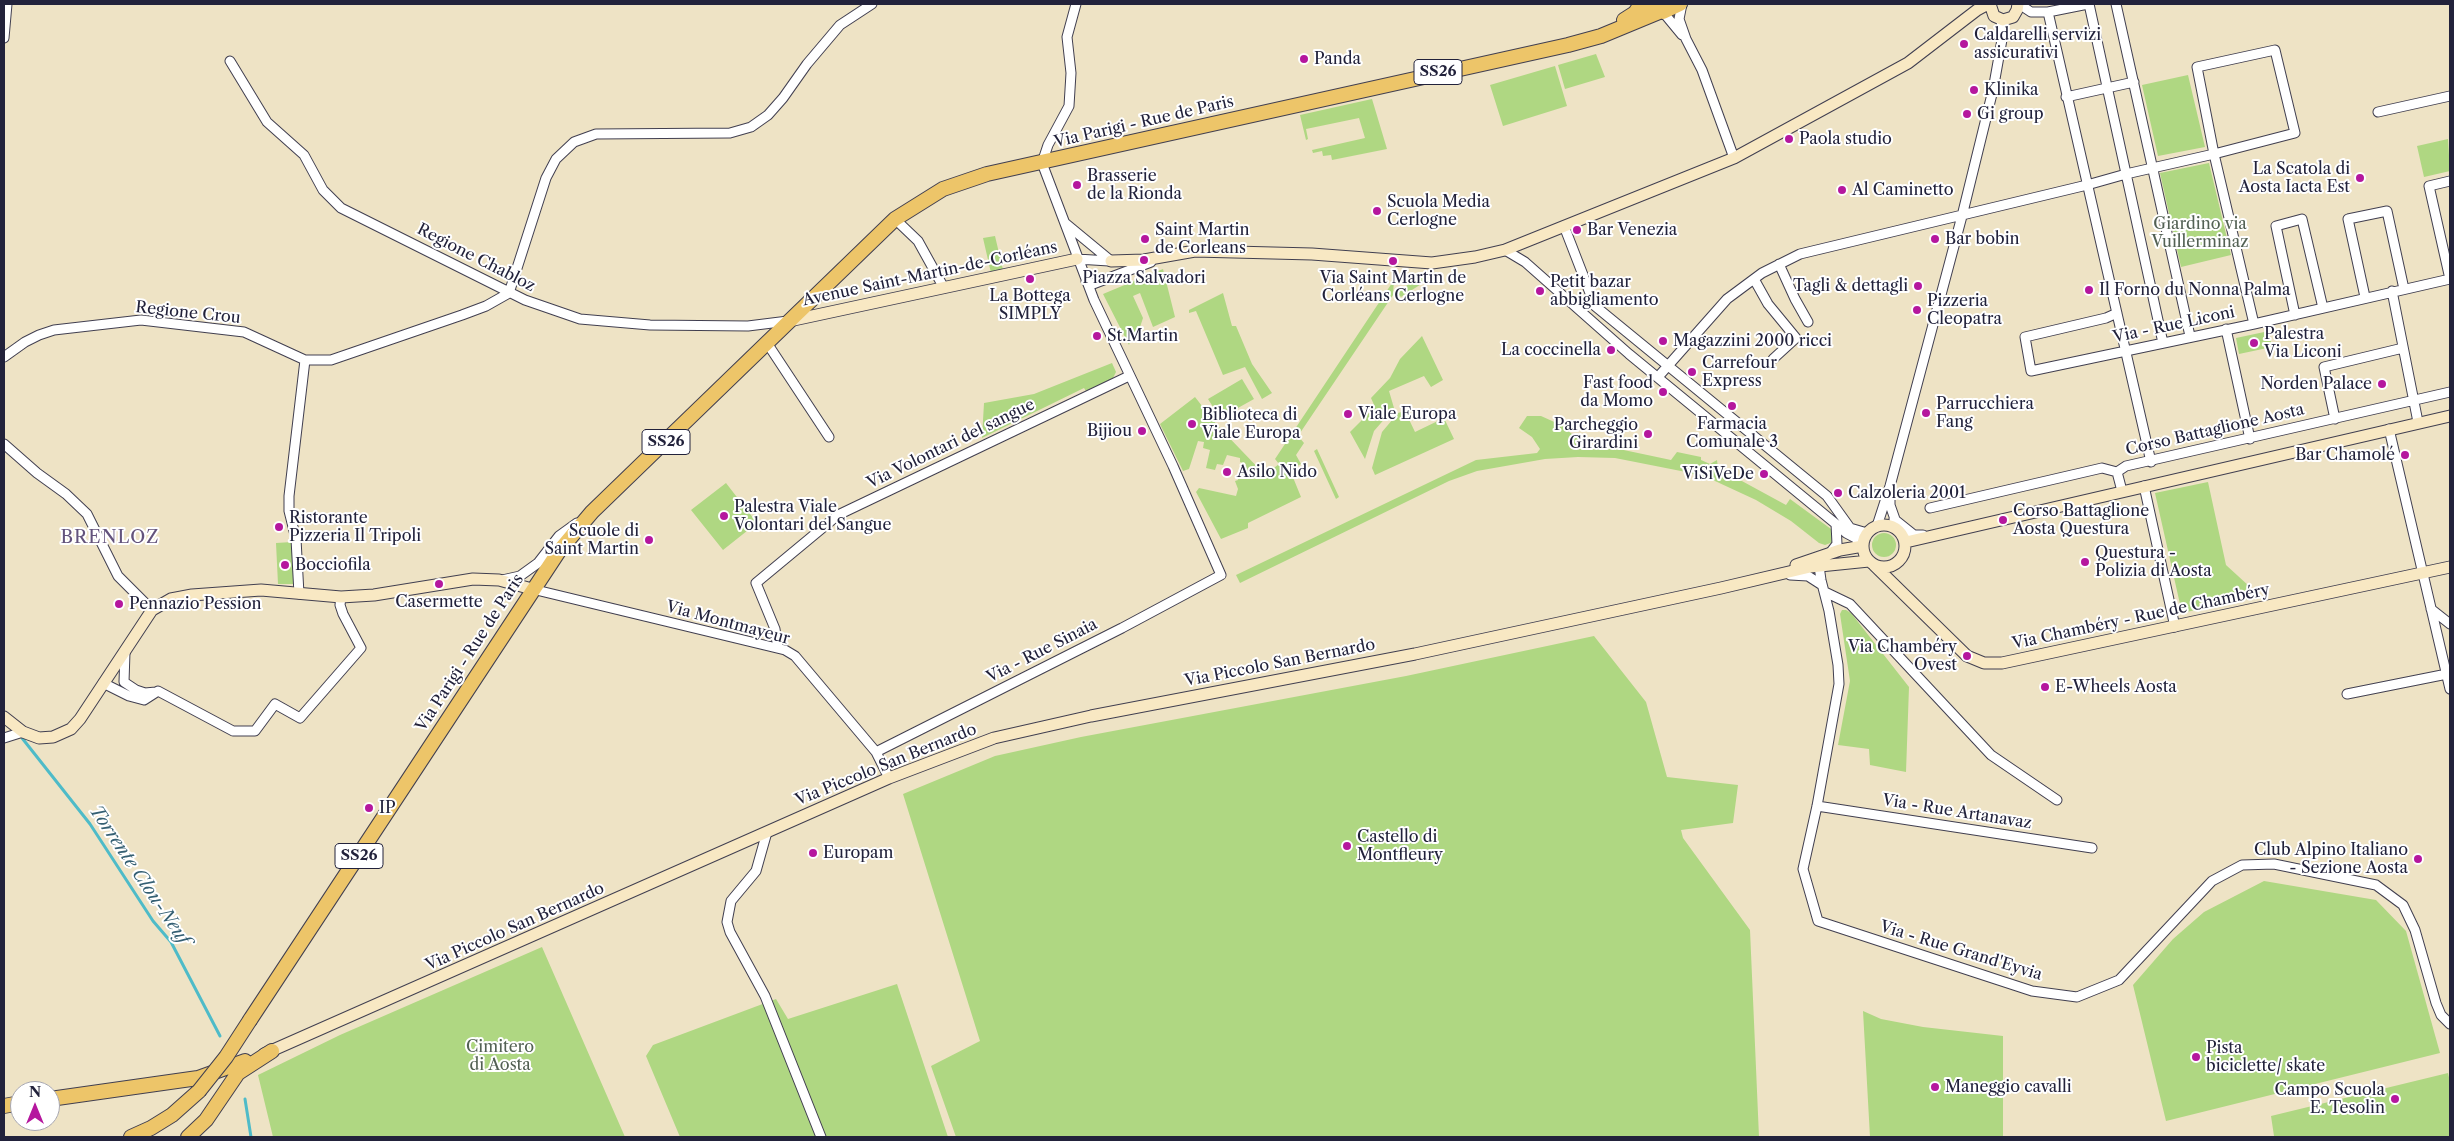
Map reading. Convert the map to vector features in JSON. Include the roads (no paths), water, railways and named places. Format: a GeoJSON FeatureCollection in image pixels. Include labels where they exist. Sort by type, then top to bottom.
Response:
{"type":"FeatureCollection","features":[{"type":"Feature","properties":{"kind":"main road","name":"Via Parigi - Rue de Paris"},"geometry":{"type":"LineString","coordinates":[[1583,40],[1621,22],[1635,13],[1641,4]]}},
{"type":"Feature","properties":{"kind":"main road","name":"Via Parigi - Rue de Paris"},"geometry":{"type":"LineString","coordinates":[[131,1137],[172,1115],[199,1091],[226,1057],[532,589],[559,551],[592,512],[895,219],[934,194],[964,180],[1601,36],[1657,9],[1681,4]]}},
{"type":"Feature","properties":{"kind":"main road"},"geometry":{"type":"LineString","coordinates":[[188,1137],[206,1120],[238,1073],[272,1051]]}},
{"type":"Feature","properties":{"kind":"main road"},"geometry":{"type":"LineString","coordinates":[[60,1098],[198,1078],[245,1061]]}},
{"type":"Feature","properties":{"kind":"main road"},"geometry":{"type":"LineString","coordinates":[[219,1071],[229,1079],[229,1087]]}},
{"type":"Feature","properties":{"kind":"street"},"geometry":{"type":"LineString","coordinates":[[4,38],[8,4]]}},
{"type":"Feature","properties":{"kind":"street"},"geometry":{"type":"LineString","coordinates":[[509,292],[546,178],[556,159],[574,142],[596,134],[730,133],[751,127],[768,115],[778,104],[812,57],[840,25],[872,4]]}},
{"type":"Feature","properties":{"kind":"street"},"geometry":{"type":"LineString","coordinates":[[1076,4],[1067,37],[1071,73],[1069,106],[1048,145],[1042,163],[1077,260],[1129,376]]}},
{"type":"Feature","properties":{"kind":"street"},"geometry":{"type":"LineString","coordinates":[[1681,4],[1680,19],[1686,39],[1702,70],[1734,158]]}},
{"type":"Feature","properties":{"kind":"street"},"geometry":{"type":"LineString","coordinates":[[1086,281],[1090,284],[1099,282],[1161,258],[1195,250],[1312,254],[1432,263],[1475,257],[1505,250],[1734,158],[1908,63],[1977,10],[1989,4],[1992,13],[2001,20],[2003,34],[2000,54],[1962,216],[1901,428],[1890,486],[1877,526],[1863,542]]}},
{"type":"Feature","properties":{"kind":"street"},"geometry":{"type":"LineString","coordinates":[[2001,20],[2013,17],[2017,12],[2019,4],[2031,12],[2048,12],[2088,4],[2163,343]]}},
{"type":"Feature","properties":{"kind":"street"},"geometry":{"type":"LineString","coordinates":[[2116,4],[2190,336]]}},
{"type":"Feature","properties":{"kind":"street"},"geometry":{"type":"LineString","coordinates":[[1657,9],[1686,39]]}},
{"type":"Feature","properties":{"kind":"street"},"geometry":{"type":"LineString","coordinates":[[2048,12],[2151,462]]}},
{"type":"Feature","properties":{"kind":"street"},"geometry":{"type":"LineString","coordinates":[[1658,377],[1727,299],[1754,279],[1779,264],[1811,250],[1962,216],[2153,167],[2214,154],[2295,133],[2275,50],[2197,68],[2214,154],[2254,324]]}},
{"type":"Feature","properties":{"kind":"street","name":"Regione Chabloz"},"geometry":{"type":"LineString","coordinates":[[230,61],[267,122],[304,155],[320,185],[331,200],[341,208],[427,249],[509,292],[544,307],[580,319],[650,326],[748,326],[789,321]]}},
{"type":"Feature","properties":{"kind":"street"},"geometry":{"type":"LineString","coordinates":[[2066,97],[2134,82]]}},
{"type":"Feature","properties":{"kind":"street"},"geometry":{"type":"LineString","coordinates":[[2378,112],[2413,106],[2450,96]]}},
{"type":"Feature","properties":{"kind":"street"},"geometry":{"type":"LineString","coordinates":[[2450,181],[2429,186],[2450,279]]}},
{"type":"Feature","properties":{"kind":"street"},"geometry":{"type":"LineString","coordinates":[[2365,297],[2348,220],[2387,211],[2404,289]]}},
{"type":"Feature","properties":{"kind":"street"},"geometry":{"type":"LineString","coordinates":[[895,219],[918,241],[944,288]]}},
{"type":"Feature","properties":{"kind":"street"},"geometry":{"type":"LineString","coordinates":[[2295,314],[2276,226],[2302,220],[2323,308]]}},
{"type":"Feature","properties":{"kind":"street"},"geometry":{"type":"LineString","coordinates":[[1064,222],[1111,261],[1112,267],[1099,282],[1094,300]]}},
{"type":"Feature","properties":{"kind":"street"},"geometry":{"type":"LineString","coordinates":[[1564,226],[1595,306],[1827,496],[1850,528],[1863,542],[1871,563],[1883,568],[1893,566],[1901,560],[1906,552],[1904,538],[1894,519],[1890,505],[1890,486]]}},
{"type":"Feature","properties":{"kind":"street"},"geometry":{"type":"LineString","coordinates":[[1505,250],[1525,262],[1658,377],[1846,534],[1863,542]]}},
{"type":"Feature","properties":{"kind":"street"},"geometry":{"type":"LineString","coordinates":[[1077,260],[1111,261],[1161,258]]}},
{"type":"Feature","properties":{"kind":"street","name":"Avenue Saint-Martin-de-Corléans"},"geometry":{"type":"LineString","coordinates":[[789,321],[1077,260]]}},
{"type":"Feature","properties":{"kind":"street"},"geometry":{"type":"LineString","coordinates":[[1779,264],[1795,300],[1808,322]]}},
{"type":"Feature","properties":{"kind":"street"},"geometry":{"type":"LineString","coordinates":[[1754,279],[1768,304],[1796,338],[1773,359]]}},
{"type":"Feature","properties":{"kind":"street","name":"Via - Rue Liconi"},"geometry":{"type":"LineString","coordinates":[[2117,313],[2106,318],[2025,337],[2031,371],[2254,324],[2450,279]]}},
{"type":"Feature","properties":{"kind":"street"},"geometry":{"type":"LineString","coordinates":[[2392,291],[2418,422]]}},
{"type":"Feature","properties":{"kind":"street","name":"Regione Crou"},"geometry":{"type":"LineString","coordinates":[[4,357],[38,334],[65,327],[141,320],[244,332],[305,360],[331,360],[404,337],[486,306],[509,292]]}},
{"type":"Feature","properties":{"kind":"street"},"geometry":{"type":"LineString","coordinates":[[2226,329],[2250,439]]}},
{"type":"Feature","properties":{"kind":"street"},"geometry":{"type":"LineString","coordinates":[[767,343],[829,437]]}},
{"type":"Feature","properties":{"kind":"street"},"geometry":{"type":"LineString","coordinates":[[2335,419],[2324,367],[2403,348]]}},
{"type":"Feature","properties":{"kind":"street"},"geometry":{"type":"LineString","coordinates":[[299,594],[296,539],[289,496],[305,360]]}},
{"type":"Feature","properties":{"kind":"street","name":"Via - Rue Sinaia"},"geometry":{"type":"LineString","coordinates":[[876,752],[1114,632],[1221,575],[1173,466],[1129,376]]}},
{"type":"Feature","properties":{"kind":"street","name":"Via Volontari del sangue"},"geometry":{"type":"LineString","coordinates":[[778,648],[775,629],[756,583],[838,515],[1129,376]]}},
{"type":"Feature","properties":{"kind":"street","name":"Corso Battaglione Aosta"},"geometry":{"type":"LineString","coordinates":[[1930,508],[2102,468],[2117,472],[2126,466],[2151,462],[2450,392]]}},
{"type":"Feature","properties":{"kind":"street"},"geometry":{"type":"LineString","coordinates":[[1904,538],[1955,531],[2450,416]]}},
{"type":"Feature","properties":{"kind":"street"},"geometry":{"type":"LineString","coordinates":[[2389,429],[2450,689]]}},
{"type":"Feature","properties":{"kind":"street"},"geometry":{"type":"LineString","coordinates":[[4,444],[88,514],[118,576],[152,610]]}},
{"type":"Feature","properties":{"kind":"street"},"geometry":{"type":"LineString","coordinates":[[2117,472],[2122,491]]}},
{"type":"Feature","properties":{"kind":"street"},"geometry":{"type":"LineString","coordinates":[[2144,486],[2175,627]]}},
{"type":"Feature","properties":{"kind":"street"},"geometry":{"type":"LineString","coordinates":[[4,717],[23,732],[39,738],[54,736],[70,730],[152,610],[171,599],[192,595],[261,590],[341,597],[374,595],[473,580],[499,580],[520,576],[538,563],[559,536],[592,512]]}},
{"type":"Feature","properties":{"kind":"street"},"geometry":{"type":"LineString","coordinates":[[1894,519],[1914,536],[1955,531]]}},
{"type":"Feature","properties":{"kind":"street"},"geometry":{"type":"LineString","coordinates":[[1830,553],[1837,544],[1836,524]]}},
{"type":"Feature","properties":{"kind":"street"},"geometry":{"type":"LineString","coordinates":[[1877,526],[1886,524],[1895,527],[1904,538]]}},
{"type":"Feature","properties":{"kind":"street","name":"Via Piccolo San Bernardo"},"geometry":{"type":"LineString","coordinates":[[1755,581],[1863,542]]}},
{"type":"Feature","properties":{"kind":"street","name":"Via Piccolo San Bernardo"},"geometry":{"type":"LineString","coordinates":[[1819,566],[1823,559],[1863,542]]}},
{"type":"Feature","properties":{"kind":"street","name":"Via Piccolo San Bernardo"},"geometry":{"type":"LineString","coordinates":[[245,1061],[272,1051],[889,778],[994,738],[1043,726],[1414,654],[1819,566],[1871,563]]}},
{"type":"Feature","properties":{"kind":"street","name":"Via Chambéry - Rue de Chambéry"},"geometry":{"type":"LineString","coordinates":[[1871,563],[1967,656],[1984,663],[2002,663],[2035,657],[2450,567]]}},
{"type":"Feature","properties":{"kind":"street","name":"Via - Rue Grand'Eyvia"},"geometry":{"type":"LineString","coordinates":[[1819,566],[1838,665],[1839,684],[1817,806],[1803,869],[1818,921],[2032,991],[2077,997],[2119,980],[2212,881],[2242,865],[2274,864],[2376,884],[2403,905],[2415,930],[2436,1003],[2441,1014],[2450,1024]]}},
{"type":"Feature","properties":{"kind":"street","name":"Via Piccolo San Bernardo"},"geometry":{"type":"LineString","coordinates":[[1755,581],[1796,574],[1808,576],[1823,589],[1850,604],[1991,755],[2057,800]]}},
{"type":"Feature","properties":{"kind":"street"},"geometry":{"type":"LineString","coordinates":[[499,580],[532,589]]}},
{"type":"Feature","properties":{"kind":"street","name":"Via Montmayeur"},"geometry":{"type":"LineString","coordinates":[[532,589],[778,648],[795,656],[876,752],[889,778]]}},
{"type":"Feature","properties":{"kind":"street"},"geometry":{"type":"LineString","coordinates":[[125,650],[124,682],[136,690],[145,693],[158,691],[234,731],[256,731],[275,704],[300,718],[361,648],[343,614],[340,605],[341,597]]}},
{"type":"Feature","properties":{"kind":"street"},"geometry":{"type":"LineString","coordinates":[[2431,609],[2450,624]]}},
{"type":"Feature","properties":{"kind":"street"},"geometry":{"type":"LineString","coordinates":[[2347,694],[2447,674]]}},
{"type":"Feature","properties":{"kind":"street"},"geometry":{"type":"LineString","coordinates":[[103,683],[129,696],[144,700],[158,691]]}},
{"type":"Feature","properties":{"kind":"street"},"geometry":{"type":"LineString","coordinates":[[4,738],[23,732]]}},
{"type":"Feature","properties":{"kind":"street","name":"Via - Rue Artanavaz"},"geometry":{"type":"LineString","coordinates":[[1817,806],[2092,848]]}},
{"type":"Feature","properties":{"kind":"street"},"geometry":{"type":"LineString","coordinates":[[767,832],[756,871],[731,901],[727,910],[727,922],[730,932],[765,996],[821,1137]]}},
{"type":"Feature","properties":{"kind":"waterway","name":"Torrente Clou-Neuf"},"geometry":{"type":"LineString","coordinates":[[22,738],[90,824],[153,921],[171,942],[220,1036]]}},
{"type":"Feature","properties":{"kind":"waterway","name":"Torrente Clou-Neuf"},"geometry":{"type":"LineString","coordinates":[[245,1099],[251,1137]]}},
{"type":"Feature","properties":{"kind":"place","name":"Caldarelli servizi assicurativi"},"geometry":{"type":"Point","coordinates":[1964,44]}},
{"type":"Feature","properties":{"kind":"place","name":"Panda"},"geometry":{"type":"Point","coordinates":[1304,59]}},
{"type":"Feature","properties":{"kind":"place","name":"Klinika"},"geometry":{"type":"Point","coordinates":[1974,90]}},
{"type":"Feature","properties":{"kind":"place","name":"Gi group"},"geometry":{"type":"Point","coordinates":[1967,114]}},
{"type":"Feature","properties":{"kind":"place","name":"Paola studio"},"geometry":{"type":"Point","coordinates":[1789,139]}},
{"type":"Feature","properties":{"kind":"place","name":"La Scatola di Aosta Iacta Est"},"geometry":{"type":"Point","coordinates":[2360,178]}},
{"type":"Feature","properties":{"kind":"place","name":"Brasserie de la Rionda"},"geometry":{"type":"Point","coordinates":[1077,185]}},
{"type":"Feature","properties":{"kind":"place","name":"Al Caminetto"},"geometry":{"type":"Point","coordinates":[1842,190]}},
{"type":"Feature","properties":{"kind":"place","name":"Scuola Media Cerlogne"},"geometry":{"type":"Point","coordinates":[1377,211]}},
{"type":"Feature","properties":{"kind":"place","name":"Bar Venezia"},"geometry":{"type":"Point","coordinates":[1577,230]}},
{"type":"Feature","properties":{"kind":"place","name":"Saint Martin de Corleans"},"geometry":{"type":"Point","coordinates":[1145,239]}},
{"type":"Feature","properties":{"kind":"place","name":"Bar bobin"},"geometry":{"type":"Point","coordinates":[1935,239]}},
{"type":"Feature","properties":{"kind":"place","name":"Piazza Salvadori"},"geometry":{"type":"Point","coordinates":[1144,260]}},
{"type":"Feature","properties":{"kind":"place","name":"Via Saint Martin de Corléans Cerlogne"},"geometry":{"type":"Point","coordinates":[1393,261]}},
{"type":"Feature","properties":{"kind":"place","name":"La Bottega SIMPLY"},"geometry":{"type":"Point","coordinates":[1030,279]}},
{"type":"Feature","properties":{"kind":"place","name":"Tagli & dettagli"},"geometry":{"type":"Point","coordinates":[1918,286]}},
{"type":"Feature","properties":{"kind":"place","name":"Il Forno du Nonna Palma"},"geometry":{"type":"Point","coordinates":[2089,290]}},
{"type":"Feature","properties":{"kind":"place","name":"Petit bazar abbigliamento"},"geometry":{"type":"Point","coordinates":[1540,291]}},
{"type":"Feature","properties":{"kind":"place","name":"Pizzeria Cleopatra"},"geometry":{"type":"Point","coordinates":[1917,310]}},
{"type":"Feature","properties":{"kind":"place","name":"St.Martin"},"geometry":{"type":"Point","coordinates":[1097,336]}},
{"type":"Feature","properties":{"kind":"place","name":"Magazzini 2000 ricci"},"geometry":{"type":"Point","coordinates":[1663,341]}},
{"type":"Feature","properties":{"kind":"place","name":"Palestra Via Liconi"},"geometry":{"type":"Point","coordinates":[2254,343]}},
{"type":"Feature","properties":{"kind":"place","name":"La coccinella"},"geometry":{"type":"Point","coordinates":[1611,350]}},
{"type":"Feature","properties":{"kind":"place","name":"Carrefour Express"},"geometry":{"type":"Point","coordinates":[1692,372]}},
{"type":"Feature","properties":{"kind":"place","name":"Norden Palace"},"geometry":{"type":"Point","coordinates":[2382,384]}},
{"type":"Feature","properties":{"kind":"place","name":"Fast food da Momo"},"geometry":{"type":"Point","coordinates":[1663,392]}},
{"type":"Feature","properties":{"kind":"place","name":"Farmacia Comunale 3"},"geometry":{"type":"Point","coordinates":[1732,406]}},
{"type":"Feature","properties":{"kind":"place","name":"Parrucchiera Fang"},"geometry":{"type":"Point","coordinates":[1926,413]}},
{"type":"Feature","properties":{"kind":"place","name":"Viale Europa"},"geometry":{"type":"Point","coordinates":[1348,414]}},
{"type":"Feature","properties":{"kind":"place","name":"Biblioteca di Viale Europa"},"geometry":{"type":"Point","coordinates":[1192,424]}},
{"type":"Feature","properties":{"kind":"place","name":"Bijiou"},"geometry":{"type":"Point","coordinates":[1142,431]}},
{"type":"Feature","properties":{"kind":"place","name":"Parcheggio Girardini"},"geometry":{"type":"Point","coordinates":[1648,434]}},
{"type":"Feature","properties":{"kind":"place","name":"Bar Chamolé"},"geometry":{"type":"Point","coordinates":[2405,455]}},
{"type":"Feature","properties":{"kind":"place","name":"Asilo Nido"},"geometry":{"type":"Point","coordinates":[1227,472]}},
{"type":"Feature","properties":{"kind":"place","name":"ViSiVeDe"},"geometry":{"type":"Point","coordinates":[1764,474]}},
{"type":"Feature","properties":{"kind":"place","name":"Calzoleria 2001"},"geometry":{"type":"Point","coordinates":[1838,493]}},
{"type":"Feature","properties":{"kind":"place","name":"Palestra Viale Volontari del Sangue"},"geometry":{"type":"Point","coordinates":[724,516]}},
{"type":"Feature","properties":{"kind":"place","name":"Corso Battaglione Aosta Questura"},"geometry":{"type":"Point","coordinates":[2003,520]}},
{"type":"Feature","properties":{"kind":"place","name":"Ristorante Pizzeria Il Tripoli"},"geometry":{"type":"Point","coordinates":[279,527]}},
{"type":"Feature","properties":{"kind":"place","name":"Scuole di Saint Martin"},"geometry":{"type":"Point","coordinates":[649,540]}},
{"type":"Feature","properties":{"kind":"place","name":"Questura - Polizia di Aosta"},"geometry":{"type":"Point","coordinates":[2085,562]}},
{"type":"Feature","properties":{"kind":"place","name":"Bocciofila"},"geometry":{"type":"Point","coordinates":[285,565]}},
{"type":"Feature","properties":{"kind":"place","name":"Casermette"},"geometry":{"type":"Point","coordinates":[439,584]}},
{"type":"Feature","properties":{"kind":"place","name":"Pennazio Pession"},"geometry":{"type":"Point","coordinates":[119,604]}},
{"type":"Feature","properties":{"kind":"place","name":"Via Chambéry Ovest"},"geometry":{"type":"Point","coordinates":[1967,656]}},
{"type":"Feature","properties":{"kind":"place","name":"E-Wheels Aosta"},"geometry":{"type":"Point","coordinates":[2045,687]}},
{"type":"Feature","properties":{"kind":"place","name":"IP"},"geometry":{"type":"Point","coordinates":[369,808]}},
{"type":"Feature","properties":{"kind":"place","name":"Castello di Montfleury"},"geometry":{"type":"Point","coordinates":[1347,846]}},
{"type":"Feature","properties":{"kind":"place","name":"Europam"},"geometry":{"type":"Point","coordinates":[813,853]}},
{"type":"Feature","properties":{"kind":"place","name":"Club Alpino Italiano - Sezione Aosta"},"geometry":{"type":"Point","coordinates":[2418,859]}},
{"type":"Feature","properties":{"kind":"place","name":"Pista biciclette/ skate"},"geometry":{"type":"Point","coordinates":[2196,1057]}},
{"type":"Feature","properties":{"kind":"place","name":"Maneggio cavalli"},"geometry":{"type":"Point","coordinates":[1935,1087]}},
{"type":"Feature","properties":{"kind":"place","name":"Campo Scuola E. Tesolin"},"geometry":{"type":"Point","coordinates":[2395,1099]}},
{"type":"Feature","properties":{"kind":"district","name":"BRENLOZ"},"geometry":{"type":"Point","coordinates":[110,538]}},
{"type":"Feature","properties":{"kind":"park label","name":"Giardino via Vuillerminaz"},"geometry":{"type":"Point","coordinates":[2200,233]}},
{"type":"Feature","properties":{"kind":"park label","name":"Cimitero di Aosta"},"geometry":{"type":"Point","coordinates":[500,1056]}}]}
